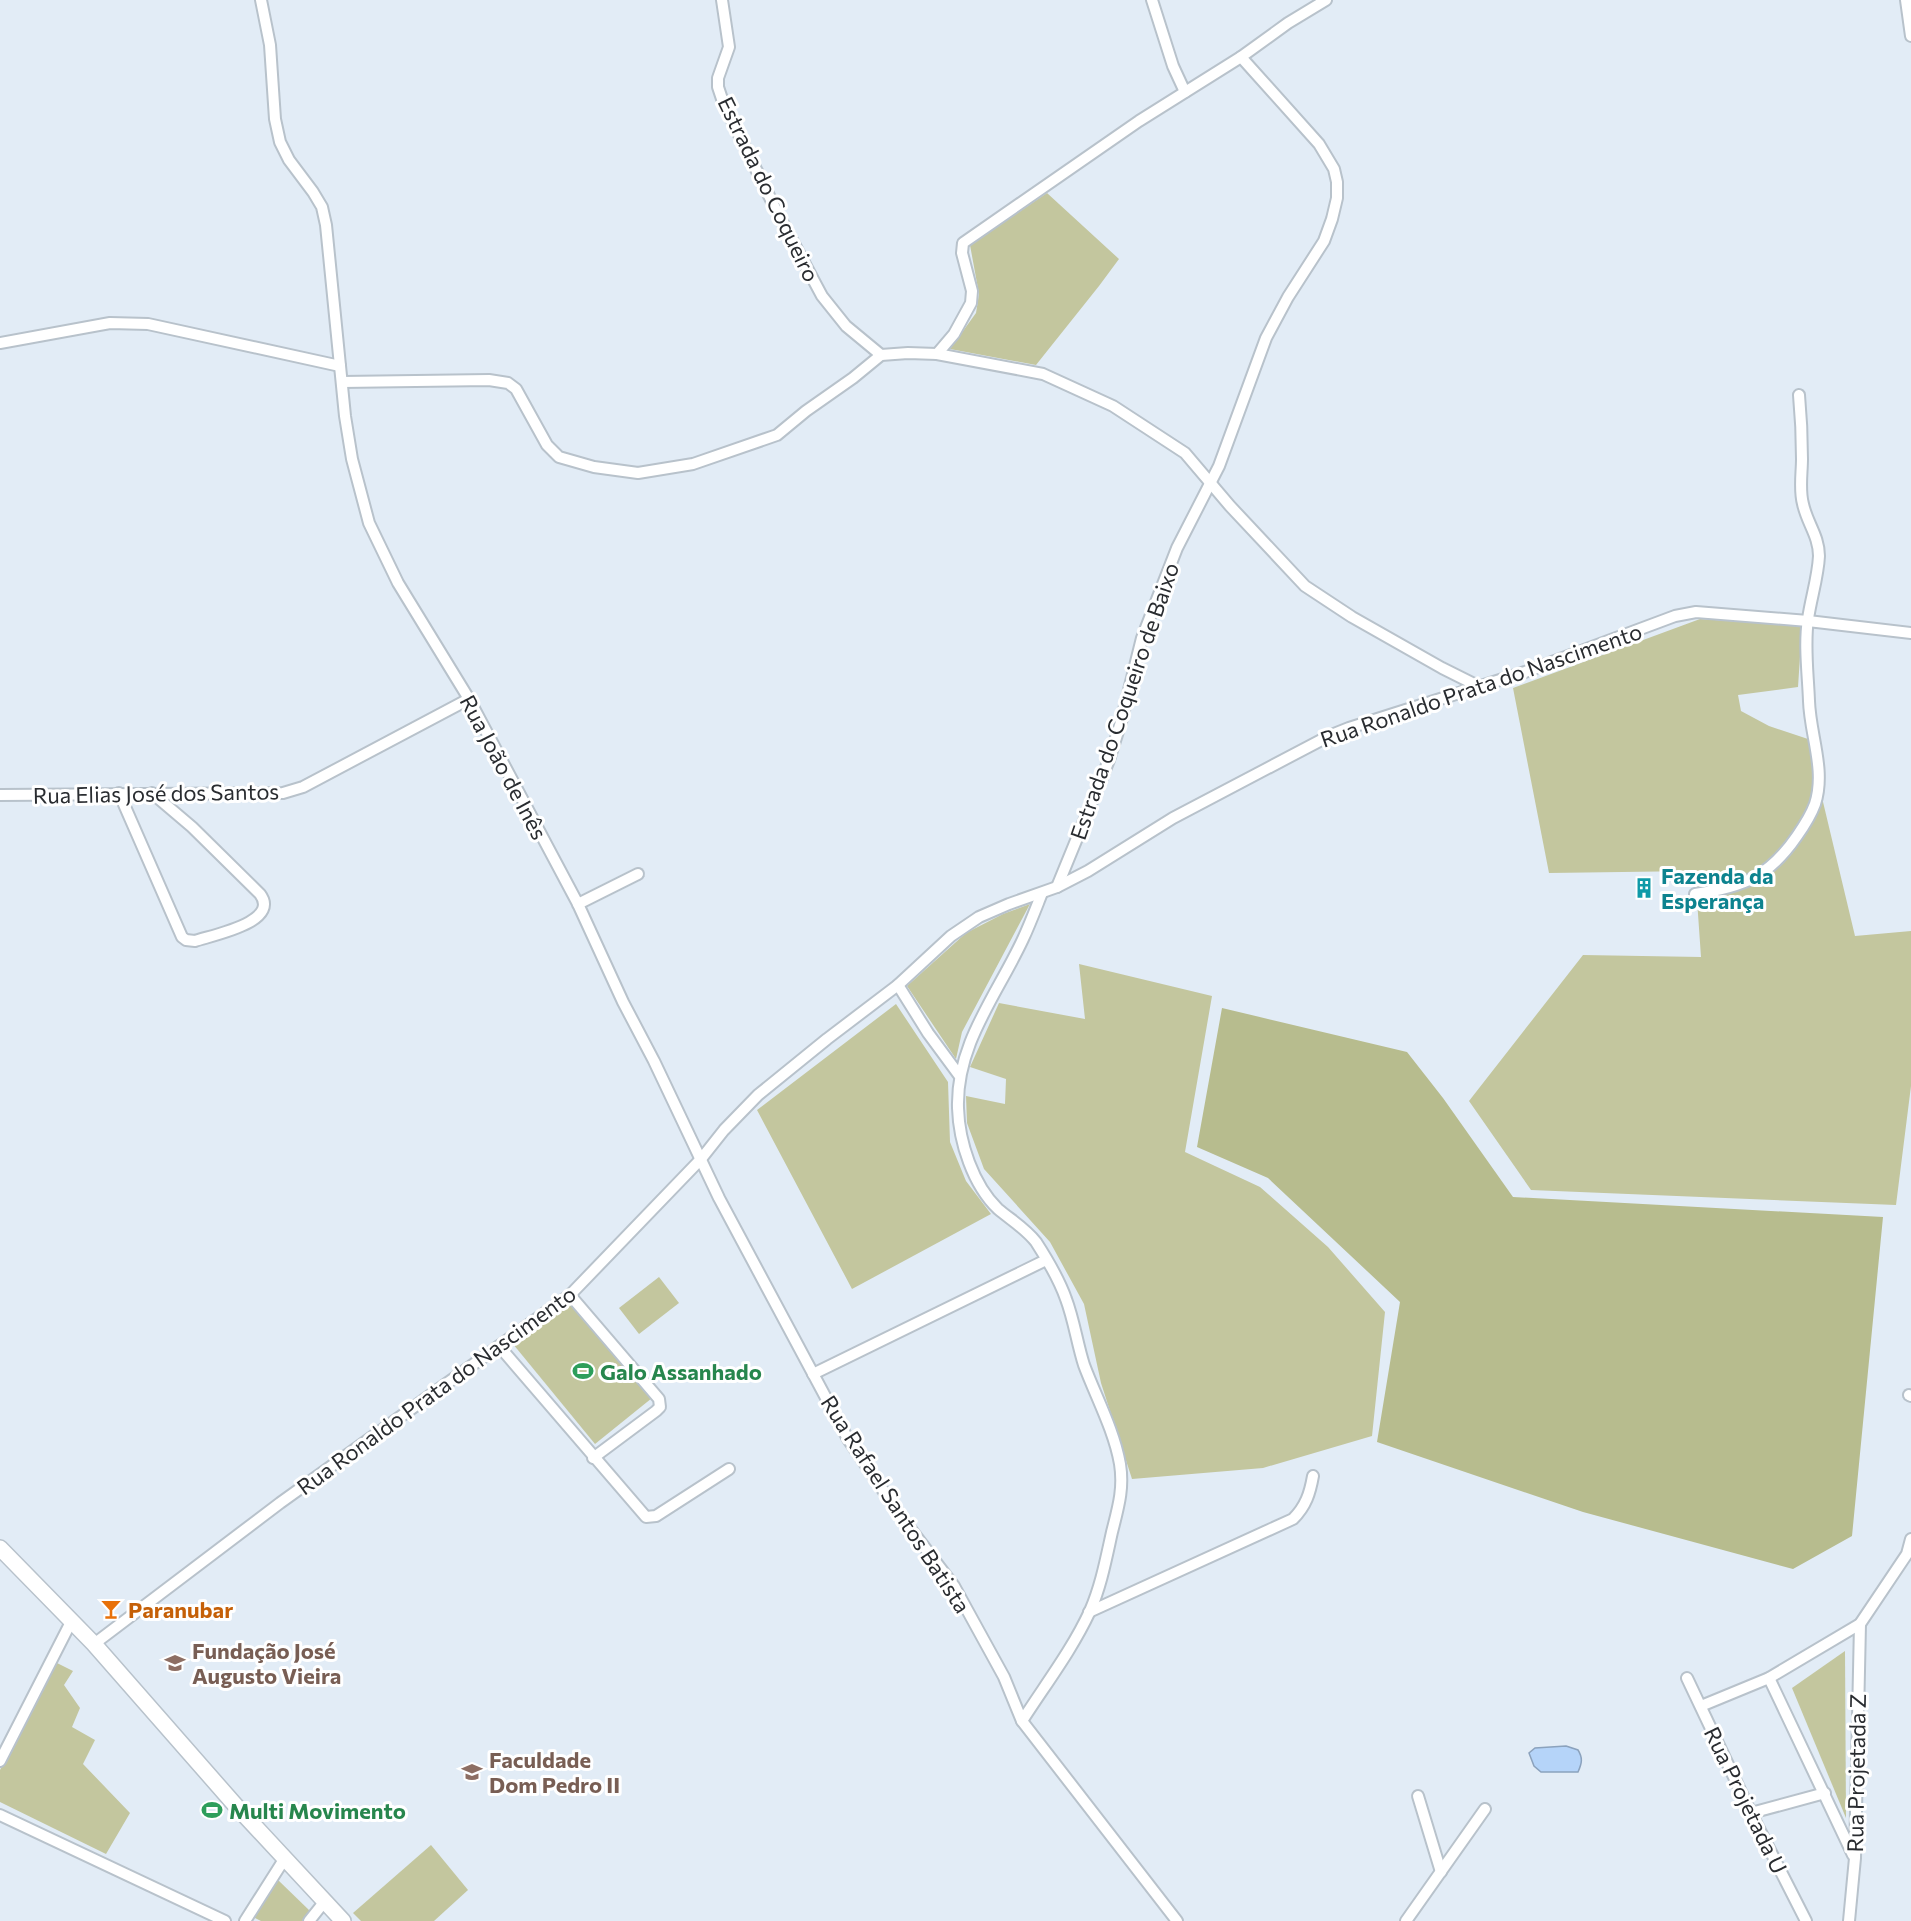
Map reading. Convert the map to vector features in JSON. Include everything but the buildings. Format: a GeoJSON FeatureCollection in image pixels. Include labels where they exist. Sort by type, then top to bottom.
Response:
{"type":"FeatureCollection","features":[{"type":"Feature","properties":{"kind":"main road"},"geometry":{"type":"LineString","coordinates":[[0,1548],[72,1620],[236,1806],[343,1921]]}},
{"type":"Feature","properties":{"kind":"street","name":"Rua João de Inês"},"geometry":{"type":"LineString","coordinates":[[261,0],[270,45],[274,119],[280,142],[289,160],[322,207],[324,216],[345,416],[352,459],[369,523],[398,583],[469,699],[578,904],[623,1002],[654,1060],[701,1160]]}},
{"type":"Feature","properties":{"kind":"street","name":"Estrada do Coqueiro"},"geometry":{"type":"LineString","coordinates":[[722,0],[729,47],[718,78],[718,87],[723,102],[776,210],[822,296],[846,326],[881,355]]}},
{"type":"Feature","properties":{"kind":"street"},"geometry":{"type":"LineString","coordinates":[[1152,0],[1173,66],[1185,92]]}},
{"type":"Feature","properties":{"kind":"street"},"geometry":{"type":"LineString","coordinates":[[937,354],[954,334],[972,303],[972,291],[962,253],[963,243],[1139,121],[1326,0]]}},
{"type":"Feature","properties":{"kind":"street"},"geometry":{"type":"LineString","coordinates":[[1906,0],[1911,36]]}},
{"type":"Feature","properties":{"kind":"street","name":"Estrada do Coqueiro de Baixo"},"geometry":{"type":"LineString","coordinates":[[1057,887],[1109,760],[1150,615],[1177,548],[1225,450],[1274,320],[1324,241],[1337,198],[1334,169],[1319,144],[1241,57]]}},
{"type":"Feature","properties":{"kind":"street"},"geometry":{"type":"LineString","coordinates":[[0,343],[110,323],[148,324],[340,366]]}},
{"type":"Feature","properties":{"kind":"street"},"geometry":{"type":"LineString","coordinates":[[342,382],[489,380],[508,383],[521,394],[547,445],[559,457],[594,467],[638,473],[693,464],[777,435],[881,355],[937,354],[1033,371],[1093,396],[1185,453],[1209,483],[1305,586],[1352,617],[1480,687]]}},
{"type":"Feature","properties":{"kind":"street"},"geometry":{"type":"LineString","coordinates":[[1695,894],[1734,887],[1761,876],[1789,848],[1814,807],[1820,777],[1810,720],[1808,621],[1818,568],[1818,546],[1802,504],[1802,430],[1799,395]]}},
{"type":"Feature","properties":{"kind":"street","name":"Rua Ronaldo Prata do Nascimento"},"geometry":{"type":"LineString","coordinates":[[94,1644],[280,1503],[570,1295],[701,1160],[724,1130],[758,1095],[898,985],[951,936],[970,923],[1009,904],[1057,887],[1088,871],[1173,818],[1329,736],[1525,672],[1685,614],[1696,612],[1808,621],[1911,633]]}},
{"type":"Feature","properties":{"kind":"street","name":"Rua Elias José dos Santos"},"geometry":{"type":"LineString","coordinates":[[0,795],[119,792],[283,793],[293,791],[469,699]]}},
{"type":"Feature","properties":{"kind":"street"},"geometry":{"type":"LineString","coordinates":[[119,792],[182,937],[195,941],[249,923],[259,917],[263,911],[264,899],[260,894],[192,826],[152,793]]}},
{"type":"Feature","properties":{"kind":"street"},"geometry":{"type":"LineString","coordinates":[[578,904],[638,874]]}},
{"type":"Feature","properties":{"kind":"street"},"geometry":{"type":"LineString","coordinates":[[1022,1721],[1058,1666],[1089,1612],[1101,1578],[1122,1490],[1118,1454],[1079,1350],[1066,1299],[1046,1260],[1027,1232],[998,1208],[983,1190],[960,1128],[959,1075],[978,1024],[1023,940],[1042,893]]}},
{"type":"Feature","properties":{"kind":"street"},"geometry":{"type":"LineString","coordinates":[[898,985],[928,1033],[959,1075]]}},
{"type":"Feature","properties":{"kind":"street","name":"Rua Rafael Santos Batista"},"geometry":{"type":"LineString","coordinates":[[701,1160],[740,1240],[848,1439],[900,1515],[954,1586],[1004,1677],[1022,1721],[1177,1921]]}},
{"type":"Feature","properties":{"kind":"street"},"geometry":{"type":"LineString","coordinates":[[813,1374],[1046,1260]]}},
{"type":"Feature","properties":{"kind":"street"},"geometry":{"type":"LineString","coordinates":[[570,1295],[660,1403],[656,1411],[594,1458]]}},
{"type":"Feature","properties":{"kind":"street"},"geometry":{"type":"LineString","coordinates":[[499,1346],[641,1514],[646,1517],[656,1516],[729,1469]]}},
{"type":"Feature","properties":{"kind":"street"},"geometry":{"type":"LineString","coordinates":[[1089,1612],[1293,1518],[1302,1510],[1309,1497],[1313,1476]]}},
{"type":"Feature","properties":{"kind":"street"},"geometry":{"type":"LineString","coordinates":[[1701,1706],[1769,1678],[1860,1624],[1906,1554],[1911,1539]]}},
{"type":"Feature","properties":{"kind":"street"},"geometry":{"type":"LineString","coordinates":[[0,1761],[72,1620]]}},
{"type":"Feature","properties":{"kind":"street","name":"Rua Projetada Z"},"geometry":{"type":"LineString","coordinates":[[1850,1921],[1854,1858],[1860,1624]]}},
{"type":"Feature","properties":{"kind":"street","name":"Rua Projetada U"},"geometry":{"type":"LineString","coordinates":[[1687,1678],[1751,1813],[1806,1921]]}},
{"type":"Feature","properties":{"kind":"street"},"geometry":{"type":"LineString","coordinates":[[1769,1678],[1854,1858]]}},
{"type":"Feature","properties":{"kind":"street"},"geometry":{"type":"LineString","coordinates":[[1751,1813],[1825,1793]]}},
{"type":"Feature","properties":{"kind":"street"},"geometry":{"type":"LineString","coordinates":[[1418,1796],[1441,1872]]}},
{"type":"Feature","properties":{"kind":"street"},"geometry":{"type":"LineString","coordinates":[[1406,1921],[1485,1809]]}},
{"type":"Feature","properties":{"kind":"street"},"geometry":{"type":"LineString","coordinates":[[0,1815],[225,1921]]}},
{"type":"Feature","properties":{"kind":"street"},"geometry":{"type":"LineString","coordinates":[[245,1921],[285,1858]]}},
{"type":"Feature","properties":{"kind":"street"},"geometry":{"type":"LineString","coordinates":[[309,1921],[325,1901]]}},
{"type":"Feature","properties":{"kind":"green space"},"geometry":{"type":"Polygon","coordinates":[[[1047,193],[1119,259],[1036,365],[950,349],[976,313],[979,294],[970,245],[1047,193]]]}},
{"type":"Feature","properties":{"kind":"green space"},"geometry":{"type":"Polygon","coordinates":[[[1700,619],[1802,626],[1798,687],[1738,695],[1741,711],[1769,726],[1808,739],[1855,936],[1911,931],[1911,1086],[1896,1205],[1531,1190],[1469,1101],[1583,955],[1701,957],[1695,871],[1549,873],[1513,688],[1700,619]]]}},
{"type":"Feature","properties":{"kind":"green space"},"geometry":{"type":"Polygon","coordinates":[[[1030,904],[962,1032],[956,1059],[907,986],[966,933],[1003,914],[1030,904]]]}},
{"type":"Feature","properties":{"kind":"green space"},"geometry":{"type":"Polygon","coordinates":[[[1079,964],[1212,996],[1185,1152],[1260,1187],[1328,1247],[1385,1312],[1372,1436],[1263,1468],[1132,1479],[1101,1383],[1084,1304],[1050,1242],[984,1169],[967,1123],[966,1096],[1005,1104],[1006,1079],[970,1067],[999,1003],[1085,1019],[1079,964]]]}},
{"type":"Feature","properties":{"kind":"green space"},"geometry":{"type":"Polygon","coordinates":[[[896,1004],[948,1082],[950,1142],[966,1181],[991,1214],[852,1289],[757,1110],[896,1004]]]}},
{"type":"Feature","properties":{"kind":"green space"},"geometry":{"type":"Polygon","coordinates":[[[1222,1008],[1407,1052],[1443,1098],[1513,1197],[1883,1217],[1852,1536],[1793,1569],[1583,1512],[1377,1442],[1400,1302],[1268,1178],[1197,1147],[1222,1008]]]}},
{"type":"Feature","properties":{"kind":"green space"},"geometry":{"type":"Polygon","coordinates":[[[659,1277],[679,1303],[639,1334],[619,1308],[659,1277]]]}},
{"type":"Feature","properties":{"kind":"green space","name":"Galo Assanhado"},"geometry":{"type":"Polygon","coordinates":[[[570,1297],[652,1398],[595,1444],[513,1344],[570,1297]]]}},
{"type":"Feature","properties":{"kind":"green space"},"geometry":{"type":"Polygon","coordinates":[[[1845,1651],[1846,1818],[1792,1688],[1845,1651]]]}},
{"type":"Feature","properties":{"kind":"green space"},"geometry":{"type":"Polygon","coordinates":[[[55,1662],[73,1671],[64,1685],[80,1708],[72,1727],[95,1740],[83,1764],[130,1813],[106,1854],[0,1802],[0,1770],[55,1662]]]}},
{"type":"Feature","properties":{"kind":"green space"},"geometry":{"type":"Polygon","coordinates":[[[431,1845],[468,1890],[434,1921],[361,1921],[353,1913],[431,1845]]]}},
{"type":"Feature","properties":{"kind":"green space"},"geometry":{"type":"Polygon","coordinates":[[[278,1880],[311,1912],[304,1921],[261,1921],[253,1917],[278,1880]]]}},
{"type":"Feature","properties":{"kind":"water"},"geometry":{"type":"Polygon","coordinates":[[[1566,1746],[1580,1753],[1581,1761],[1578,1772],[1541,1772],[1534,1766],[1529,1753],[1535,1748],[1566,1746]]]}},
{"type":"Feature","properties":{"kind":"place","name":"Fazenda da Esperança"},"geometry":{"type":"Point","coordinates":[1644,888]}},
{"type":"Feature","properties":{"kind":"place","name":"Galo Assanhado"},"geometry":{"type":"Point","coordinates":[583,1371]}},
{"type":"Feature","properties":{"kind":"place","name":"Paranubar"},"geometry":{"type":"Point","coordinates":[111,1609]}},
{"type":"Feature","properties":{"kind":"place","name":"Fundação José Augusto Vieira"},"geometry":{"type":"Point","coordinates":[175,1663]}},
{"type":"Feature","properties":{"kind":"place","name":"Faculdade Dom Pedro II"},"geometry":{"type":"Point","coordinates":[472,1772]}},
{"type":"Feature","properties":{"kind":"place","name":"Multi Movimento"},"geometry":{"type":"Point","coordinates":[212,1810]}}]}
